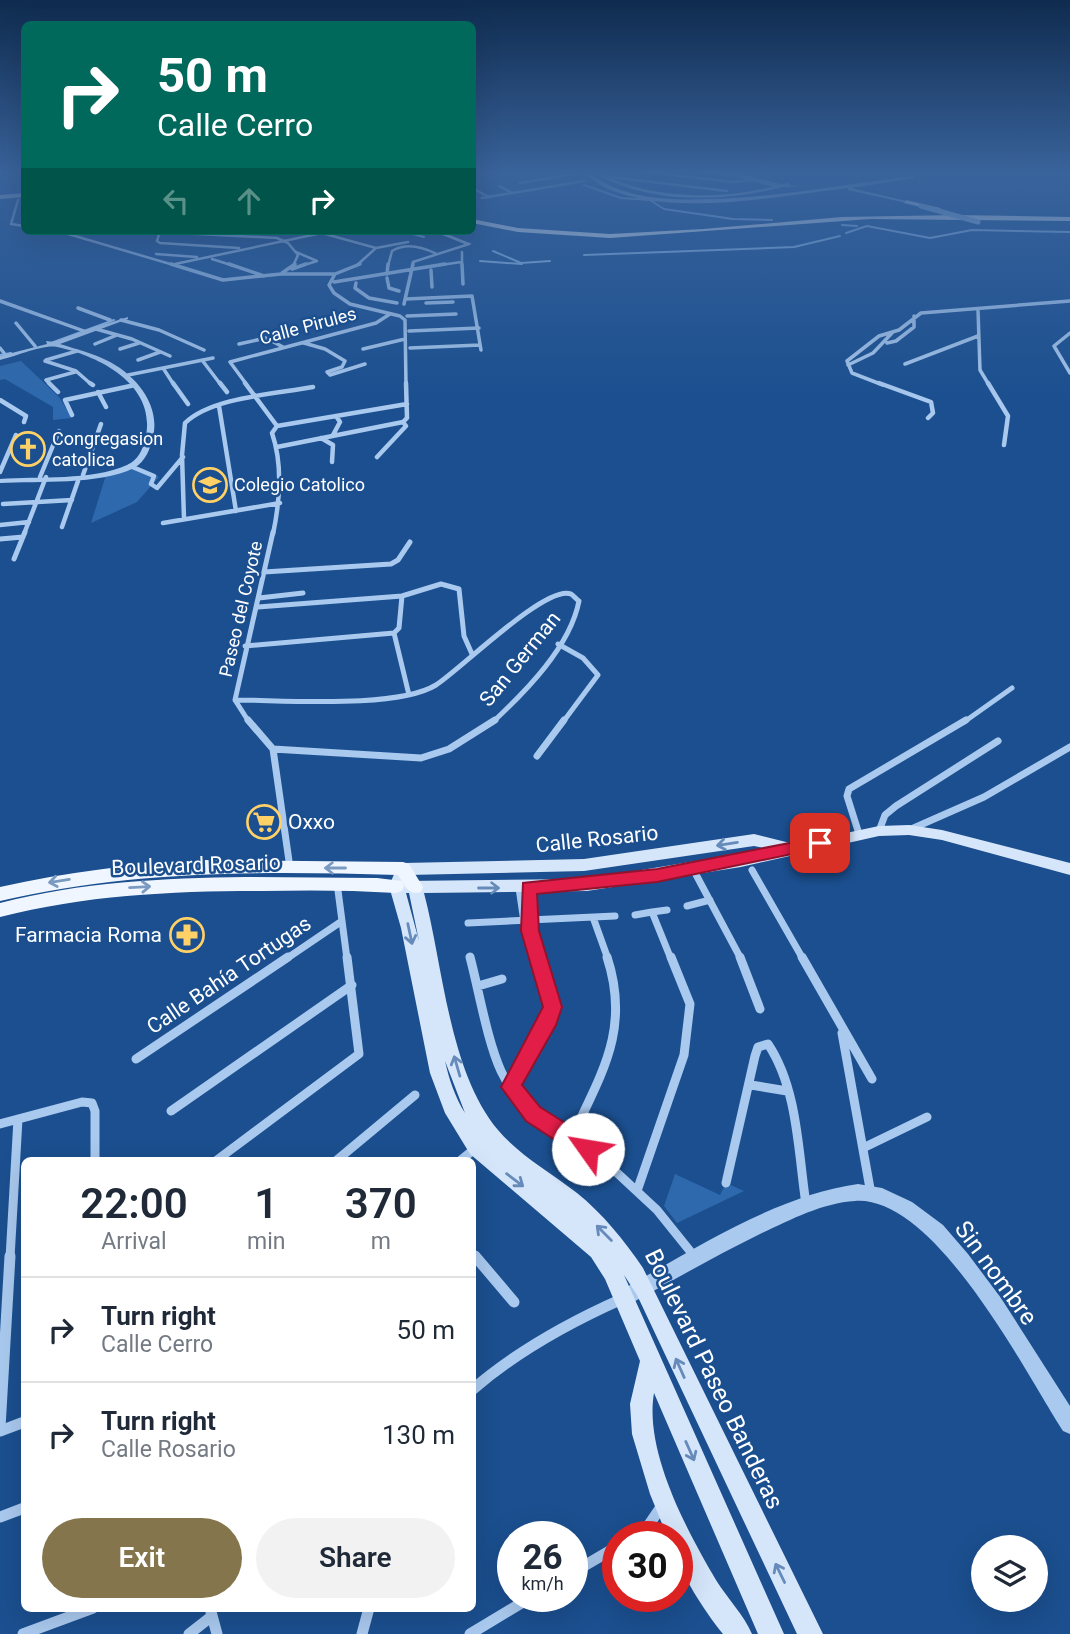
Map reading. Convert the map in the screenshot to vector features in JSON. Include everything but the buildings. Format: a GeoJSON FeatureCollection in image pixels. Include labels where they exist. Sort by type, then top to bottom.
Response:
{"type":"FeatureCollection","features":[{"type":"Feature","properties":{"kind":"main road","name":"Calle Rosario"},"geometry":{"type":"LineString","coordinates":[[406,887],[524,888],[587,885],[693,869],[859,834],[909,830],[984,844],[1070,869]]}},
{"type":"Feature","properties":{"kind":"main road","name":"Calle Rosario"},"geometry":{"type":"LineString","coordinates":[[403,869],[584,865],[754,840],[793,849]]}},
{"type":"Feature","properties":{"kind":"main road","name":"Boulevard Rosario"},"geometry":{"type":"LineString","coordinates":[[0,910],[148,870],[403,869]]}},
{"type":"Feature","properties":{"kind":"main road"},"geometry":{"type":"LineString","coordinates":[[403,869],[406,887]]}},
{"type":"Feature","properties":{"kind":"main road","name":"Boulevard Rosario"},"geometry":{"type":"LineString","coordinates":[[0,894],[100,883],[146,887],[337,883],[406,887]]}},
{"type":"Feature","properties":{"kind":"main road","name":"Boulevard Paseo Banderas"},"geometry":{"type":"LineString","coordinates":[[406,887],[409,928],[439,1073],[469,1154]]}},
{"type":"Feature","properties":{"kind":"main road","name":"Boulevard Paseo Banderas"},"geometry":{"type":"LineString","coordinates":[[406,887],[465,1094],[489,1135],[581,1210],[619,1248],[644,1288],[684,1377],[810,1634]]}},
{"type":"Feature","properties":{"kind":"main road","name":"Boulevard Paseo Banderas"},"geometry":{"type":"LineString","coordinates":[[476,1159],[598,1250],[612,1272],[771,1634]]}},
{"type":"Feature","properties":{"kind":"main road"},"geometry":{"type":"LineString","coordinates":[[650,1363],[641,1411],[649,1457],[675,1521]]}},
{"type":"Feature","properties":{"kind":"main road"},"geometry":{"type":"LineString","coordinates":[[693,1563],[699,1577],[739,1634]]}},
{"type":"Feature","properties":{"kind":"street"},"geometry":{"type":"LineString","coordinates":[[110,248],[139,254],[209,258],[265,276]]}},
{"type":"Feature","properties":{"kind":"street"},"geometry":{"type":"LineString","coordinates":[[239,248],[247,249]]}},
{"type":"Feature","properties":{"kind":"street"},"geometry":{"type":"LineString","coordinates":[[175,264],[250,248]]}},
{"type":"Feature","properties":{"kind":"street"},"geometry":{"type":"LineString","coordinates":[[139,254],[215,279],[240,280],[283,273],[317,261],[293,248]]}},
{"type":"Feature","properties":{"kind":"street"},"geometry":{"type":"LineString","coordinates":[[283,273],[335,274],[359,265],[376,248]]}},
{"type":"Feature","properties":{"kind":"street"},"geometry":{"type":"LineString","coordinates":[[399,291],[388,288],[389,255],[394,250],[406,248]]}},
{"type":"Feature","properties":{"kind":"street"},"geometry":{"type":"LineString","coordinates":[[418,248],[435,256]]}},
{"type":"Feature","properties":{"kind":"street"},"geometry":{"type":"LineString","coordinates":[[410,348],[480,348],[472,296],[405,301],[416,261],[453,248]]}},
{"type":"Feature","properties":{"kind":"street"},"geometry":{"type":"LineString","coordinates":[[283,273],[298,261],[296,252]]}},
{"type":"Feature","properties":{"kind":"street"},"geometry":{"type":"LineString","coordinates":[[462,253],[463,284]]}},
{"type":"Feature","properties":{"kind":"street"},"geometry":{"type":"LineString","coordinates":[[432,287],[431,270],[435,256]]}},
{"type":"Feature","properties":{"kind":"street"},"geometry":{"type":"LineString","coordinates":[[335,284],[461,264]]}},
{"type":"Feature","properties":{"kind":"street"},"geometry":{"type":"LineString","coordinates":[[360,268],[355,288],[360,295],[397,303]]}},
{"type":"Feature","properties":{"kind":"street"},"geometry":{"type":"LineString","coordinates":[[277,447],[403,422],[407,418],[405,320],[354,305],[336,296],[329,285],[335,274]]}},
{"type":"Feature","properties":{"kind":"street"},"geometry":{"type":"LineString","coordinates":[[426,300],[453,302]]}},
{"type":"Feature","properties":{"kind":"street"},"geometry":{"type":"LineString","coordinates":[[426,300],[427,316]]}},
{"type":"Feature","properties":{"kind":"street"},"geometry":{"type":"LineString","coordinates":[[0,301],[83,330]]}},
{"type":"Feature","properties":{"kind":"street"},"geometry":{"type":"LineString","coordinates":[[928,418],[934,410],[927,399],[852,373],[848,365],[850,356],[921,313],[1070,301]]}},
{"type":"Feature","properties":{"kind":"street"},"geometry":{"type":"LineString","coordinates":[[78,308],[110,320]]}},
{"type":"Feature","properties":{"kind":"street"},"geometry":{"type":"LineString","coordinates":[[978,310],[982,377],[1008,416],[1004,445]]}},
{"type":"Feature","properties":{"kind":"street","name":"Calle Pirules"},"geometry":{"type":"LineString","coordinates":[[258,399],[231,361],[382,321],[390,314]]}},
{"type":"Feature","properties":{"kind":"street"},"geometry":{"type":"LineString","coordinates":[[407,316],[456,314]]}},
{"type":"Feature","properties":{"kind":"street"},"geometry":{"type":"LineString","coordinates":[[848,365],[866,358],[887,343],[897,341],[914,327],[914,316]]}},
{"type":"Feature","properties":{"kind":"street"},"geometry":{"type":"LineString","coordinates":[[1,353],[51,343],[123,318]]}},
{"type":"Feature","properties":{"kind":"street"},"geometry":{"type":"LineString","coordinates":[[1,353],[51,343],[110,320],[123,318],[204,350]]}},
{"type":"Feature","properties":{"kind":"street"},"geometry":{"type":"LineString","coordinates":[[16,323],[35,346]]}},
{"type":"Feature","properties":{"kind":"street"},"geometry":{"type":"LineString","coordinates":[[409,331],[479,328]]}},
{"type":"Feature","properties":{"kind":"street"},"geometry":{"type":"LineString","coordinates":[[96,329],[170,356]]}},
{"type":"Feature","properties":{"kind":"street"},"geometry":{"type":"LineString","coordinates":[[1069,371],[1054,346],[1070,332]]}},
{"type":"Feature","properties":{"kind":"street"},"geometry":{"type":"LineString","coordinates":[[887,343],[892,333]]}},
{"type":"Feature","properties":{"kind":"street"},"geometry":{"type":"LineString","coordinates":[[95,344],[117,335]]}},
{"type":"Feature","properties":{"kind":"street"},"geometry":{"type":"LineString","coordinates":[[905,364],[978,336]]}},
{"type":"Feature","properties":{"kind":"street"},"geometry":{"type":"LineString","coordinates":[[239,344],[266,338],[283,347]]}},
{"type":"Feature","properties":{"kind":"street"},"geometry":{"type":"LineString","coordinates":[[363,349],[405,339]]}},
{"type":"Feature","properties":{"kind":"street"},"geometry":{"type":"LineString","coordinates":[[253,340],[270,351]]}},
{"type":"Feature","properties":{"kind":"street"},"geometry":{"type":"LineString","coordinates":[[303,342],[325,349],[345,361],[326,373],[338,374],[365,364]]}},
{"type":"Feature","properties":{"kind":"street"},"geometry":{"type":"LineString","coordinates":[[0,481],[43,477],[80,478],[130,466],[144,454],[152,427],[151,414],[130,375],[99,358],[51,343]]}},
{"type":"Feature","properties":{"kind":"street"},"geometry":{"type":"LineString","coordinates":[[120,349],[140,343]]}},
{"type":"Feature","properties":{"kind":"street"},"geometry":{"type":"LineString","coordinates":[[77,351],[45,360],[76,371],[93,385]]}},
{"type":"Feature","properties":{"kind":"street"},"geometry":{"type":"LineString","coordinates":[[138,360],[161,352]]}},
{"type":"Feature","properties":{"kind":"street"},"geometry":{"type":"LineString","coordinates":[[130,375],[213,358]]}},
{"type":"Feature","properties":{"kind":"street"},"geometry":{"type":"LineString","coordinates":[[201,360],[227,391]]}},
{"type":"Feature","properties":{"kind":"street"},"geometry":{"type":"LineString","coordinates":[[163,368],[188,404]]}},
{"type":"Feature","properties":{"kind":"street"},"geometry":{"type":"LineString","coordinates":[[58,392],[46,380],[76,371]]}},
{"type":"Feature","properties":{"kind":"street"},"geometry":{"type":"LineString","coordinates":[[72,415],[65,400],[135,384]]}},
{"type":"Feature","properties":{"kind":"street"},"geometry":{"type":"LineString","coordinates":[[184,519],[181,477],[183,434],[190,417],[219,406],[313,387]]}},
{"type":"Feature","properties":{"kind":"street"},"geometry":{"type":"LineString","coordinates":[[98,393],[106,407]]}},
{"type":"Feature","properties":{"kind":"street"},"geometry":{"type":"LineString","coordinates":[[258,399],[277,426],[407,404]]}},
{"type":"Feature","properties":{"kind":"street"},"geometry":{"type":"LineString","coordinates":[[0,400],[26,416],[24,422]]}},
{"type":"Feature","properties":{"kind":"street"},"geometry":{"type":"LineString","coordinates":[[219,406],[236,510]]}},
{"type":"Feature","properties":{"kind":"street"},"geometry":{"type":"LineString","coordinates":[[333,435],[340,422],[336,416]]}},
{"type":"Feature","properties":{"kind":"street"},"geometry":{"type":"LineString","coordinates":[[377,457],[403,430],[403,422]]}},
{"type":"Feature","properties":{"kind":"street"},"geometry":{"type":"LineString","coordinates":[[62,527],[101,424]]}},
{"type":"Feature","properties":{"kind":"street","name":"Paseo del Coyote"},"geometry":{"type":"LineString","coordinates":[[273,749],[238,709],[235,700],[245,646],[258,607],[280,503],[277,447],[272,433],[277,426]]}},
{"type":"Feature","properties":{"kind":"street"},"geometry":{"type":"LineString","coordinates":[[14,559],[37,502],[59,431]]}},
{"type":"Feature","properties":{"kind":"street"},"geometry":{"type":"LineString","coordinates":[[0,472],[16,435]]}},
{"type":"Feature","properties":{"kind":"street"},"geometry":{"type":"LineString","coordinates":[[319,438],[333,445],[332,462]]}},
{"type":"Feature","properties":{"kind":"street"},"geometry":{"type":"LineString","coordinates":[[130,466],[154,476],[151,484],[157,488],[183,457]]}},
{"type":"Feature","properties":{"kind":"street"},"geometry":{"type":"LineString","coordinates":[[3,504],[72,500]]}},
{"type":"Feature","properties":{"kind":"street"},"geometry":{"type":"LineString","coordinates":[[163,523],[280,503]]}},
{"type":"Feature","properties":{"kind":"street"},"geometry":{"type":"LineString","coordinates":[[0,525],[29,522]]}},
{"type":"Feature","properties":{"kind":"street"},"geometry":{"type":"LineString","coordinates":[[0,539],[23,537]]}},
{"type":"Feature","properties":{"kind":"street"},"geometry":{"type":"LineString","coordinates":[[264,572],[391,564],[398,560],[410,542]]}},
{"type":"Feature","properties":{"kind":"street"},"geometry":{"type":"LineString","coordinates":[[258,607],[402,596],[441,584],[459,589],[464,636],[472,654]]}},
{"type":"Feature","properties":{"kind":"street"},"geometry":{"type":"LineString","coordinates":[[259,598],[303,593]]}},
{"type":"Feature","properties":{"kind":"street","name":"San German"},"geometry":{"type":"LineString","coordinates":[[235,700],[409,695],[433,687],[511,621],[566,593],[577,598],[579,609],[558,644],[494,720],[428,757],[273,749]]}},
{"type":"Feature","properties":{"kind":"street"},"geometry":{"type":"LineString","coordinates":[[245,646],[394,633],[399,628],[402,596]]}},
{"type":"Feature","properties":{"kind":"street"},"geometry":{"type":"LineString","coordinates":[[394,633],[409,695]]}},
{"type":"Feature","properties":{"kind":"street"},"geometry":{"type":"LineString","coordinates":[[537,756],[598,675],[583,657],[558,644]]}},
{"type":"Feature","properties":{"kind":"street"},"geometry":{"type":"LineString","coordinates":[[859,834],[847,796],[849,789],[858,781],[912,755],[1012,688]]}},
{"type":"Feature","properties":{"kind":"street"},"geometry":{"type":"LineString","coordinates":[[879,831],[886,815],[896,806],[998,741]]}},
{"type":"Feature","properties":{"kind":"street"},"geometry":{"type":"LineString","coordinates":[[909,830],[984,797],[1070,747]]}},
{"type":"Feature","properties":{"kind":"street"},"geometry":{"type":"LineString","coordinates":[[273,749],[290,868]]}},
{"type":"Feature","properties":{"kind":"street"},"geometry":{"type":"LineString","coordinates":[[693,869],[743,962],[760,1009]]}},
{"type":"Feature","properties":{"kind":"street"},"geometry":{"type":"LineString","coordinates":[[752,870],[872,1079]]}},
{"type":"Feature","properties":{"kind":"street"},"geometry":{"type":"LineString","coordinates":[[221,1157],[359,1054],[337,883]]}},
{"type":"Feature","properties":{"kind":"street"},"geometry":{"type":"LineString","coordinates":[[511,1087],[553,1007],[528,925],[524,888]]}},
{"type":"Feature","properties":{"kind":"street"},"geometry":{"type":"LineString","coordinates":[[687,906],[710,900]]}},
{"type":"Feature","properties":{"kind":"street"},"geometry":{"type":"LineString","coordinates":[[635,915],[667,910]]}},
{"type":"Feature","properties":{"kind":"street"},"geometry":{"type":"LineString","coordinates":[[638,1188],[684,1055],[690,1004],[652,912]]}},
{"type":"Feature","properties":{"kind":"street"},"geometry":{"type":"LineString","coordinates":[[468,923],[528,925],[615,916]]}},
{"type":"Feature","properties":{"kind":"street"},"geometry":{"type":"LineString","coordinates":[[571,1139],[606,1062],[618,1022],[617,998],[594,920]]}},
{"type":"Feature","properties":{"kind":"street","name":"Calle Bahía Tortugas"},"geometry":{"type":"LineString","coordinates":[[136,1059],[342,921]]}},
{"type":"Feature","properties":{"kind":"street"},"geometry":{"type":"LineString","coordinates":[[470,957],[501,1071],[533,1114],[588,1149]]}},
{"type":"Feature","properties":{"kind":"street"},"geometry":{"type":"LineString","coordinates":[[478,986],[502,979]]}},
{"type":"Feature","properties":{"kind":"street"},"geometry":{"type":"LineString","coordinates":[[171,1111],[352,985]]}},
{"type":"Feature","properties":{"kind":"street"},"geometry":{"type":"LineString","coordinates":[[841,1029],[871,1195]]}},
{"type":"Feature","properties":{"kind":"street"},"geometry":{"type":"LineString","coordinates":[[726,1183],[758,1047],[768,1044],[775,1051],[787,1091],[806,1204]]}},
{"type":"Feature","properties":{"kind":"street"},"geometry":{"type":"LineString","coordinates":[[751,1085],[787,1091]]}},
{"type":"Feature","properties":{"kind":"street"},"geometry":{"type":"LineString","coordinates":[[341,1157],[415,1095]]}},
{"type":"Feature","properties":{"kind":"street"},"geometry":{"type":"LineString","coordinates":[[0,1124],[82,1102],[92,1103],[95,1111],[95,1157]]}},
{"type":"Feature","properties":{"kind":"street"},"geometry":{"type":"LineString","coordinates":[[863,1148],[927,1117]]}},
{"type":"Feature","properties":{"kind":"street"},"geometry":{"type":"LineString","coordinates":[[18,1119],[0,1430],[21,1423]]}},
{"type":"Feature","properties":{"kind":"street"},"geometry":{"type":"LineString","coordinates":[[614,1170],[638,1188],[671,1224],[696,1260]]}},
{"type":"Feature","properties":{"kind":"street","name":"Sin nombre"},"geometry":{"type":"LineString","coordinates":[[622,1299],[806,1204],[858,1192],[871,1195],[901,1205],[944,1239],[1070,1424]]}},
{"type":"Feature","properties":{"kind":"street"},"geometry":{"type":"LineString","coordinates":[[476,1258],[514,1302]]}},
{"type":"Feature","properties":{"kind":"street"},"geometry":{"type":"LineString","coordinates":[[476,1387],[510,1358],[551,1332],[622,1299]]}},
{"type":"Feature","properties":{"kind":"street"},"geometry":{"type":"LineString","coordinates":[[651,1521],[665,1501]]}},
{"type":"Feature","properties":{"kind":"street"},"geometry":{"type":"LineString","coordinates":[[0,1517],[21,1509]]}},
{"type":"Feature","properties":{"kind":"street"},"geometry":{"type":"LineString","coordinates":[[23,1634],[82,1612]]}},
{"type":"Feature","properties":{"kind":"street"},"geometry":{"type":"LineString","coordinates":[[189,1634],[211,1612],[217,1634]]}},
{"type":"Feature","properties":{"kind":"street"},"geometry":{"type":"LineString","coordinates":[[362,1634],[368,1612]]}},
{"type":"Feature","properties":{"kind":"street"},"geometry":{"type":"LineString","coordinates":[[470,1634],[506,1612]]}},
{"type":"Feature","properties":{"kind":"shaded area"},"geometry":{"type":"Polygon","coordinates":[[[21,361],[59,397],[72,418],[53,420],[53,407],[5,379],[0,380],[0,366],[21,361]]]}},
{"type":"Feature","properties":{"kind":"shaded area"},"geometry":{"type":"Polygon","coordinates":[[[139,467],[159,477],[137,502],[91,523],[106,475],[139,467]]]}},
{"type":"Feature","properties":{"kind":"shaded area"},"geometry":{"type":"Polygon","coordinates":[[[675,1174],[720,1195],[726,1183],[744,1191],[677,1223],[664,1206],[675,1174]]]}},
{"type":"Feature","properties":{"kind":"waterway"},"geometry":{"type":"LineString","coordinates":[[584,255],[761,248]]}},
{"type":"Feature","properties":{"kind":"waterway"},"geometry":{"type":"LineString","coordinates":[[493,251],[521,263],[550,261]]}},
{"type":"Feature","properties":{"kind":"waterway"},"geometry":{"type":"LineString","coordinates":[[480,261],[522,264]]}},
{"type":"Feature","properties":{"kind":"waterway"},"geometry":{"type":"LineString","coordinates":[[51,343],[114,320]]}},
{"type":"Feature","properties":{"kind":"waterway"},"geometry":{"type":"LineString","coordinates":[[0,355],[11,353]]}},
{"type":"Feature","properties":{"kind":"place","name":"Congregasion catolica"},"geometry":{"type":"Point","coordinates":[28,449]}},
{"type":"Feature","properties":{"kind":"place","name":"Colegio Catolico"},"geometry":{"type":"Point","coordinates":[210,485]}},
{"type":"Feature","properties":{"kind":"place","name":"Oxxo"},"geometry":{"type":"Point","coordinates":[264,822]}},
{"type":"Feature","properties":{"kind":"place","name":"Farmacia Roma"},"geometry":{"type":"Point","coordinates":[187,935]}},
{"type":"Feature","properties":{"kind":"route"},"geometry":{"type":"LineString","coordinates":[[588,1149],[533,1114],[511,1087],[553,1007],[530,931],[529,888],[587,885],[657,876],[820,843]]}}]}
